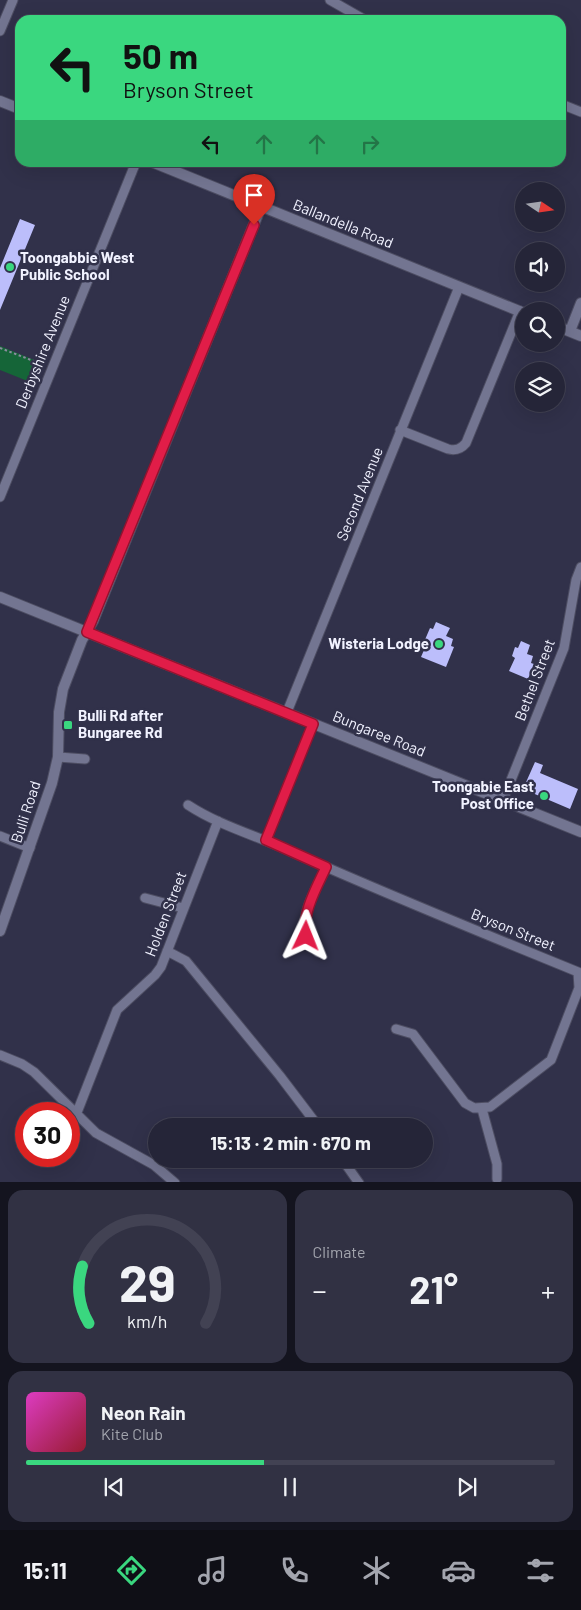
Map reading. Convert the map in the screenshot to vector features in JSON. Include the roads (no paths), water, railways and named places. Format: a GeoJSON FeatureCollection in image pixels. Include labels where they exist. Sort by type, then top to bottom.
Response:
{"type":"FeatureCollection","features":[{"type":"Feature","properties":{"kind":"street"},"geometry":{"type":"LineString","coordinates":[[0,31],[12,0]]}},
{"type":"Feature","properties":{"kind":"street"},"geometry":{"type":"LineString","coordinates":[[330,0],[356,15]]}},
{"type":"Feature","properties":{"kind":"street"},"geometry":{"type":"LineString","coordinates":[[0,101],[15,107]]}},
{"type":"Feature","properties":{"kind":"street"},"geometry":{"type":"LineString","coordinates":[[566,106],[581,112]]}},
{"type":"Feature","properties":{"kind":"street","name":"Derbyshire Avenue"},"geometry":{"type":"LineString","coordinates":[[0,497],[134,167]]}},
{"type":"Feature","properties":{"kind":"street","name":"Ballandella Road"},"geometry":{"type":"LineString","coordinates":[[164,167],[515,309]]}},
{"type":"Feature","properties":{"kind":"street","name":"Bulli Road"},"geometry":{"type":"LineString","coordinates":[[0,931],[52,783],[58,757],[59,712],[63,689],[261,207]]}},
{"type":"Feature","properties":{"kind":"street","name":"Second Avenue"},"geometry":{"type":"LineString","coordinates":[[287,712],[459,287]]}},
{"type":"Feature","properties":{"kind":"street"},"geometry":{"type":"LineString","coordinates":[[570,331],[581,303]]}},
{"type":"Feature","properties":{"kind":"street"},"geometry":{"type":"LineString","coordinates":[[400,430],[448,449],[462,448],[466,444],[515,328]]}},
{"type":"Feature","properties":{"kind":"street"},"geometry":{"type":"LineString","coordinates":[[565,329],[581,336]]}},
{"type":"Feature","properties":{"kind":"street","name":"Bethel Street"},"geometry":{"type":"LineString","coordinates":[[503,800],[564,648],[576,580],[581,568]]}},
{"type":"Feature","properties":{"kind":"street","name":"Bungaree Road"},"geometry":{"type":"LineString","coordinates":[[0,596],[581,832]]}},
{"type":"Feature","properties":{"kind":"street"},"geometry":{"type":"LineString","coordinates":[[58,757],[85,759]]}},
{"type":"Feature","properties":{"kind":"street","name":"Bryson Street"},"geometry":{"type":"LineString","coordinates":[[188,805],[218,821],[423,909],[578,972],[579,988],[551,1060],[490,1107],[482,1109]]}},
{"type":"Feature","properties":{"kind":"street","name":"Holden Street"},"geometry":{"type":"LineString","coordinates":[[80,1105],[117,1010],[155,975],[161,967],[182,908],[218,821]]}},
{"type":"Feature","properties":{"kind":"street"},"geometry":{"type":"LineString","coordinates":[[0,836],[30,848]]}},
{"type":"Feature","properties":{"kind":"street"},"geometry":{"type":"LineString","coordinates":[[318,952],[306,936],[304,924],[308,908],[326,867]]}},
{"type":"Feature","properties":{"kind":"street"},"geometry":{"type":"LineString","coordinates":[[145,898],[182,908]]}},
{"type":"Feature","properties":{"kind":"street"},"geometry":{"type":"LineString","coordinates":[[167,951],[186,961],[274,1068],[312,1118]]}},
{"type":"Feature","properties":{"kind":"street"},"geometry":{"type":"LineString","coordinates":[[396,1029],[413,1034],[465,1103],[474,1108],[482,1109],[498,1164],[497,1179]]}},
{"type":"Feature","properties":{"kind":"street"},"geometry":{"type":"LineString","coordinates":[[0,1055],[22,1064],[34,1072],[63,1102]]}},
{"type":"Feature","properties":{"kind":"street"},"geometry":{"type":"LineString","coordinates":[[80,1119],[96,1133],[154,1165],[176,1182]]}},
{"type":"Feature","properties":{"kind":"street"},"geometry":{"type":"LineString","coordinates":[[349,1168],[359,1182]]}},
{"type":"Feature","properties":{"kind":"lane"},"geometry":{"type":"LineString","coordinates":[[266,840],[313,724]]}},
{"type":"Feature","properties":{"kind":"place","name":"Toongabbie West Public School"},"geometry":{"type":"Point","coordinates":[10,267]}},
{"type":"Feature","properties":{"kind":"place","name":"Wisteria Lodge"},"geometry":{"type":"Point","coordinates":[439,644]}},
{"type":"Feature","properties":{"kind":"place","name":"Bulli Rd after Bungaree Rd"},"geometry":{"type":"Point","coordinates":[68,725]}},
{"type":"Feature","properties":{"kind":"place","name":"Toongabie East Post Office"},"geometry":{"type":"Point","coordinates":[544,796]}}]}
